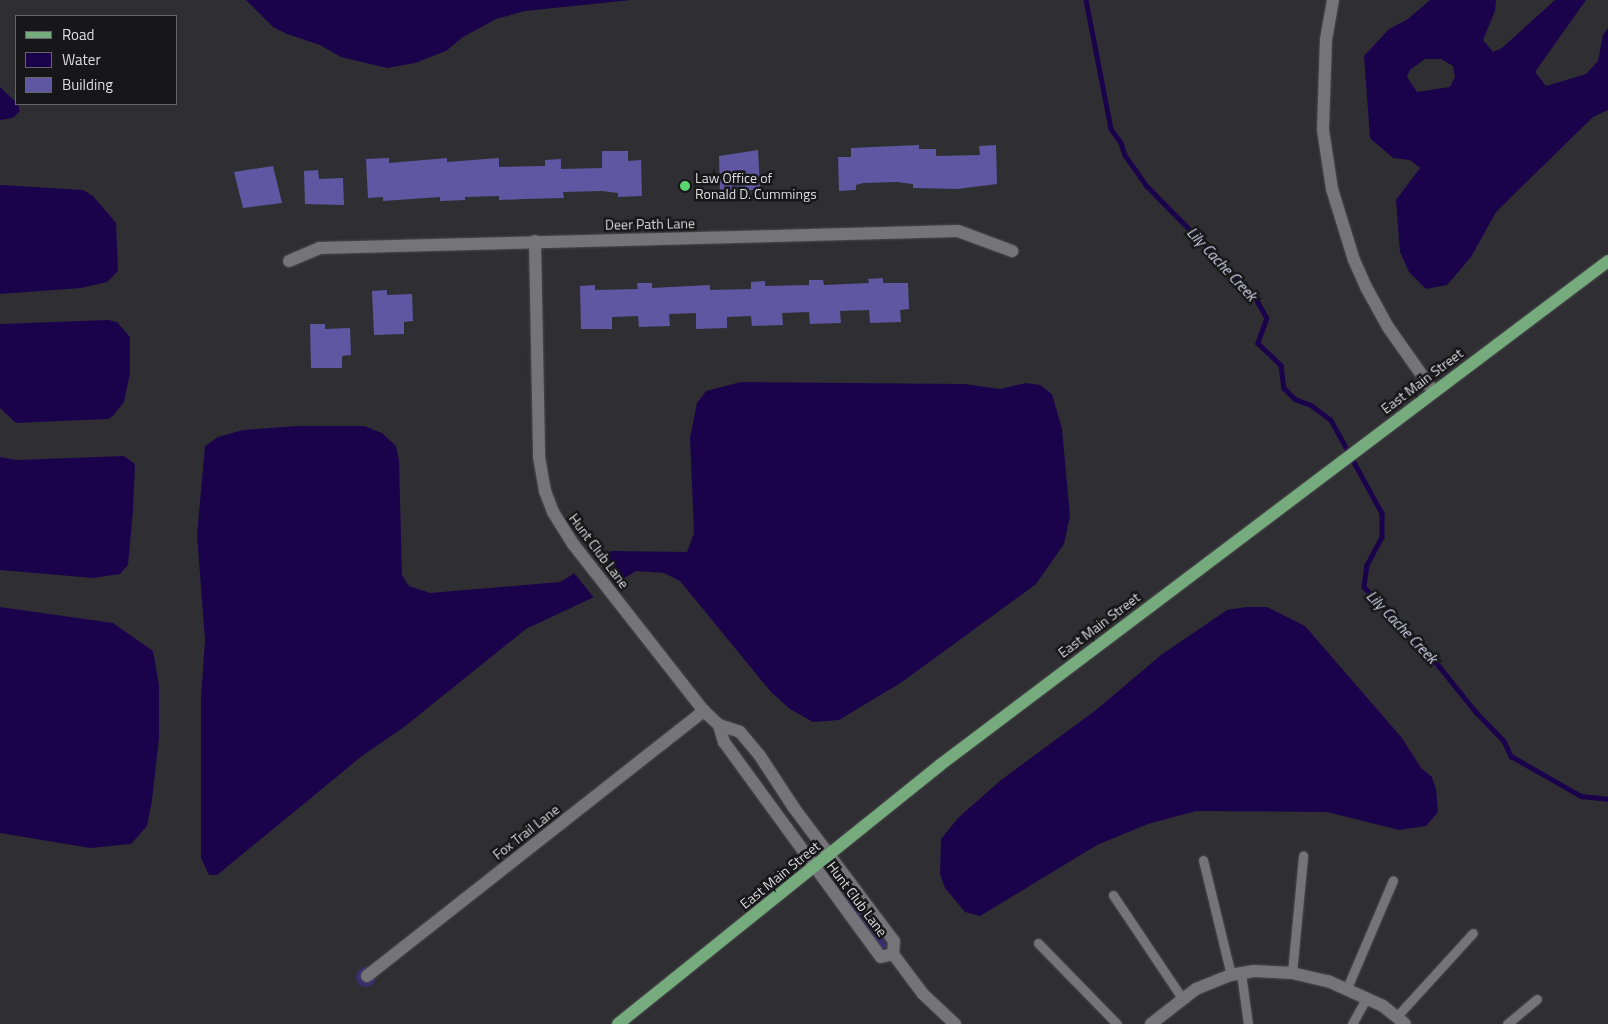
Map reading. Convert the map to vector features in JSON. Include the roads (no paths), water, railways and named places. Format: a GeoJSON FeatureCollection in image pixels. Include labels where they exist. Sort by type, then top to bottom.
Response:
{"type":"FeatureCollection","features":[{"type":"Feature","properties":{"kind":"main road","name":"East Main Street"},"geometry":{"type":"LineString","coordinates":[[618,1024],[972,740],[1608,261]]}},
{"type":"Feature","properties":{"kind":"street"},"geometry":{"type":"LineString","coordinates":[[1333,0],[1326,39],[1323,130],[1332,189],[1351,252],[1366,287],[1388,327],[1433,391]]}},
{"type":"Feature","properties":{"kind":"street","name":"Deer Path Lane"},"geometry":{"type":"LineString","coordinates":[[289,261],[319,248],[535,241],[958,232],[1012,250]]}},
{"type":"Feature","properties":{"kind":"street","name":"Hunt Club Lane"},"geometry":{"type":"LineString","coordinates":[[535,241],[541,474],[553,512],[579,551],[704,711],[719,725],[740,732],[745,738],[894,941],[893,954],[924,994],[955,1024]]}},
{"type":"Feature","properties":{"kind":"street","name":"Fox Trail Lane"},"geometry":{"type":"LineString","coordinates":[[366,976],[704,711]]}},
{"type":"Feature","properties":{"kind":"street","name":"Hunt Club Lane"},"geometry":{"type":"LineString","coordinates":[[719,725],[724,742],[881,957],[893,954]]}},
{"type":"Feature","properties":{"kind":"street"},"geometry":{"type":"LineString","coordinates":[[1151,1024],[1196,989],[1236,974],[1292,973],[1347,988],[1367,997],[1401,1020]]}},
{"type":"Feature","properties":{"kind":"lane"},"geometry":{"type":"LineString","coordinates":[[1292,973],[1303,856]]}},
{"type":"Feature","properties":{"kind":"lane"},"geometry":{"type":"LineString","coordinates":[[1203,860],[1236,974],[1248,1024]]}},
{"type":"Feature","properties":{"kind":"lane"},"geometry":{"type":"LineString","coordinates":[[1347,988],[1393,880]]}},
{"type":"Feature","properties":{"kind":"lane"},"geometry":{"type":"LineString","coordinates":[[1113,895],[1182,998]]}},
{"type":"Feature","properties":{"kind":"lane"},"geometry":{"type":"LineString","coordinates":[[1401,1020],[1473,933]]}},
{"type":"Feature","properties":{"kind":"lane"},"geometry":{"type":"LineString","coordinates":[[1038,943],[1117,1024]]}},
{"type":"Feature","properties":{"kind":"lane"},"geometry":{"type":"LineString","coordinates":[[1352,1024],[1367,997]]}},
{"type":"Feature","properties":{"kind":"lane"},"geometry":{"type":"LineString","coordinates":[[1507,1024],[1537,999]]}},
{"type":"Feature","properties":{"kind":"water"},"geometry":{"type":"Polygon","coordinates":[[[246,0],[631,0],[525,11],[496,19],[463,37],[446,51],[415,63],[387,68],[341,57],[320,45],[287,34],[273,27],[246,0]]]}},
{"type":"Feature","properties":{"kind":"water"},"geometry":{"type":"Polygon","coordinates":[[[1430,0],[1496,0],[1495,11],[1483,40],[1493,52],[1502,48],[1555,0],[1586,0],[1535,72],[1546,86],[1586,74],[1598,61],[1603,35],[1608,28],[1608,110],[1593,117],[1496,212],[1471,257],[1447,285],[1426,289],[1409,272],[1400,252],[1396,200],[1420,168],[1410,160],[1393,158],[1370,138],[1364,56],[1389,29],[1408,19],[1430,0]],[[1425,59],[1410,70],[1407,77],[1417,92],[1450,87],[1455,77],[1453,66],[1441,59],[1425,59]]]}},
{"type":"Feature","properties":{"kind":"water"},"geometry":{"type":"Polygon","coordinates":[[[0,87],[15,101],[15,105],[18,105],[20,111],[13,118],[0,120],[0,87]]]}},
{"type":"Feature","properties":{"kind":"water"},"geometry":{"type":"Polygon","coordinates":[[[0,185],[83,190],[93,196],[116,223],[118,271],[107,282],[81,288],[0,294],[0,185]]]}},
{"type":"Feature","properties":{"kind":"water"},"geometry":{"type":"Polygon","coordinates":[[[108,320],[117,322],[130,337],[130,373],[124,402],[113,416],[108,419],[16,423],[0,408],[0,324],[108,320]]]}},
{"type":"Feature","properties":{"kind":"water"},"geometry":{"type":"Polygon","coordinates":[[[741,382],[964,384],[1000,389],[1026,383],[1040,385],[1052,394],[1062,429],[1070,516],[1064,544],[1036,584],[902,682],[839,720],[813,722],[790,709],[771,692],[680,581],[664,573],[636,571],[594,597],[526,629],[404,727],[362,756],[217,875],[209,875],[201,858],[201,699],[205,640],[197,535],[205,446],[218,437],[243,430],[296,426],[364,426],[382,433],[396,446],[399,460],[402,575],[409,586],[430,593],[560,582],[611,551],[687,552],[694,533],[690,438],[697,403],[706,391],[741,382]]]}},
{"type":"Feature","properties":{"kind":"water"},"geometry":{"type":"Polygon","coordinates":[[[124,456],[135,464],[128,565],[120,574],[93,578],[0,570],[0,457],[16,460],[124,456]]]}},
{"type":"Feature","properties":{"kind":"water"},"geometry":{"type":"Polygon","coordinates":[[[0,607],[113,623],[153,651],[159,685],[159,738],[152,800],[147,826],[131,844],[90,848],[0,833],[0,607]]]}},
{"type":"Feature","properties":{"kind":"water"},"geometry":{"type":"Polygon","coordinates":[[[1267,607],[1305,626],[1402,738],[1421,768],[1432,777],[1436,789],[1438,812],[1426,826],[1399,830],[1327,812],[1196,811],[1148,824],[1097,845],[980,916],[965,912],[945,888],[940,874],[941,839],[959,817],[1001,780],[1096,710],[1161,655],[1227,610],[1267,607]]]}},
{"type":"Feature","properties":{"kind":"waterway","name":"Lily Cache Creek"},"geometry":{"type":"LineString","coordinates":[[1086,0],[1111,129],[1121,143],[1125,155],[1147,186],[1254,295],[1267,318],[1258,343],[1281,365],[1284,388],[1295,399],[1311,405],[1331,420],[1382,513],[1382,537],[1367,565],[1364,587],[1426,650],[1476,712],[1504,741],[1511,756],[1581,796],[1608,799]]}},
{"type":"Feature","properties":{"kind":"place","name":"Law Office of Ronald D. Cummings"},"geometry":{"type":"Point","coordinates":[685,186]}}]}
